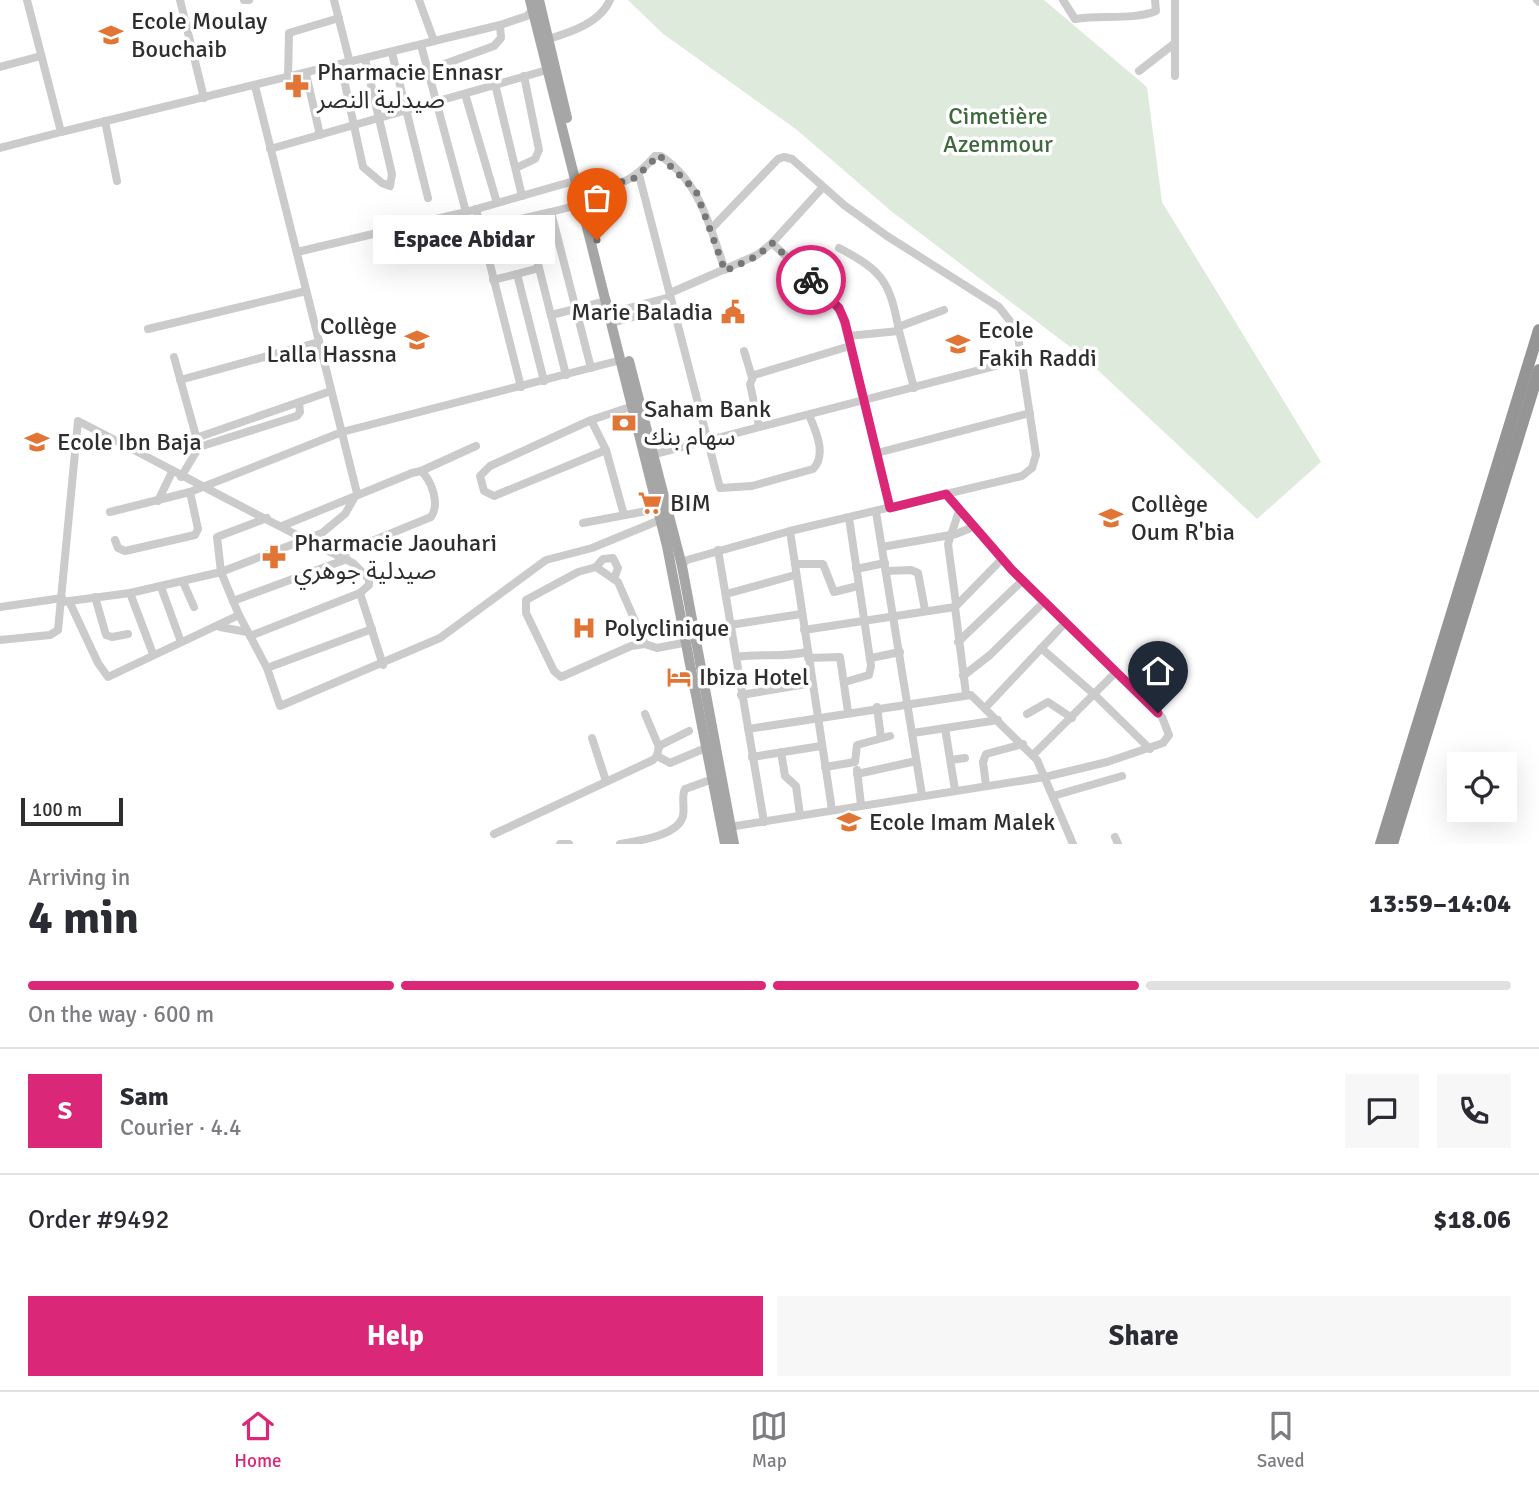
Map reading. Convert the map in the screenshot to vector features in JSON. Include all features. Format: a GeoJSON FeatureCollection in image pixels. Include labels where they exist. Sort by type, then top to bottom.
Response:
{"type":"FeatureCollection","features":[{"type":"Feature","properties":{"kind":"highway"},"geometry":{"type":"LineString","coordinates":[[1381,844],[1539,330]]}},
{"type":"Feature","properties":{"kind":"highway"},"geometry":{"type":"LineString","coordinates":[[1392,844],[1539,370]]}},
{"type":"Feature","properties":{"kind":"main road"},"geometry":{"type":"LineString","coordinates":[[535,10],[549,38],[607,302],[614,317],[621,360],[649,455],[659,515],[678,563]]}},
{"type":"Feature","properties":{"kind":"main road"},"geometry":{"type":"LineString","coordinates":[[535,10],[547,70],[579,180]]}},
{"type":"Feature","properties":{"kind":"main road"},"geometry":{"type":"LineString","coordinates":[[582,197],[678,563],[713,779],[733,844]]}},
{"type":"Feature","properties":{"kind":"main road"},"geometry":{"type":"LineString","coordinates":[[691,645],[727,828],[725,844]]}},
{"type":"Feature","properties":{"kind":"street"},"geometry":{"type":"LineString","coordinates":[[27,0],[61,132]]}},
{"type":"Feature","properties":{"kind":"street"},"geometry":{"type":"LineString","coordinates":[[180,0],[204,98]]}},
{"type":"Feature","properties":{"kind":"street"},"geometry":{"type":"LineString","coordinates":[[244,0],[249,0]]}},
{"type":"Feature","properties":{"kind":"street"},"geometry":{"type":"LineString","coordinates":[[334,0],[363,167],[382,183],[390,186],[392,174],[365,59]]}},
{"type":"Feature","properties":{"kind":"street"},"geometry":{"type":"LineString","coordinates":[[419,0],[434,41]]}},
{"type":"Feature","properties":{"kind":"street"},"geometry":{"type":"LineString","coordinates":[[549,38],[589,22],[601,13],[610,0]]}},
{"type":"Feature","properties":{"kind":"street"},"geometry":{"type":"LineString","coordinates":[[1063,0],[1075,19],[1101,15],[1145,15],[1156,11],[1155,0]]}},
{"type":"Feature","properties":{"kind":"street"},"geometry":{"type":"LineString","coordinates":[[1175,0],[1175,76]]}},
{"type":"Feature","properties":{"kind":"street"},"geometry":{"type":"LineString","coordinates":[[0,148],[500,25],[535,10]]}},
{"type":"Feature","properties":{"kind":"street"},"geometry":{"type":"LineString","coordinates":[[288,78],[289,33],[339,19]]}},
{"type":"Feature","properties":{"kind":"street"},"geometry":{"type":"LineString","coordinates":[[428,70],[494,46],[501,38],[500,25]]}},
{"type":"Feature","properties":{"kind":"street"},"geometry":{"type":"LineString","coordinates":[[1139,71],[1175,43]]}},
{"type":"Feature","properties":{"kind":"street"},"geometry":{"type":"LineString","coordinates":[[421,45],[466,212]]}},
{"type":"Feature","properties":{"kind":"street"},"geometry":{"type":"LineString","coordinates":[[392,52],[428,198]]}},
{"type":"Feature","properties":{"kind":"street"},"geometry":{"type":"LineString","coordinates":[[0,66],[41,56]]}},
{"type":"Feature","properties":{"kind":"street"},"geometry":{"type":"LineString","coordinates":[[270,149],[547,70]]}},
{"type":"Feature","properties":{"kind":"street"},"geometry":{"type":"LineString","coordinates":[[306,74],[320,135]]}},
{"type":"Feature","properties":{"kind":"street"},"geometry":{"type":"LineString","coordinates":[[516,168],[535,159],[540,150],[524,76]]}},
{"type":"Feature","properties":{"kind":"street"},"geometry":{"type":"LineString","coordinates":[[495,84],[522,196]]}},
{"type":"Feature","properties":{"kind":"street"},"geometry":{"type":"LineString","coordinates":[[0,607],[130,593],[221,572],[322,533],[340,520],[357,493],[255,86]]}},
{"type":"Feature","properties":{"kind":"street"},"geometry":{"type":"LineString","coordinates":[[465,94],[497,203]]}},
{"type":"Feature","properties":{"kind":"street"},"geometry":{"type":"LineString","coordinates":[[105,121],[117,181]]}},
{"type":"Feature","properties":{"kind":"street"},"geometry":{"type":"LineString","coordinates":[[481,229],[551,212],[582,197],[639,176],[656,156],[663,158],[696,191],[725,271]]}},
{"type":"Feature","properties":{"kind":"street"},"geometry":{"type":"LineString","coordinates":[[678,563],[790,531],[1015,478],[1030,471],[1036,455],[1017,331],[1004,311],[887,236],[823,187],[792,159],[780,158],[711,229]]}},
{"type":"Feature","properties":{"kind":"street"},"geometry":{"type":"LineString","coordinates":[[639,176],[706,441],[721,489],[762,484],[809,471],[818,464],[820,450],[809,415]]}},
{"type":"Feature","properties":{"kind":"street"},"geometry":{"type":"LineString","coordinates":[[297,252],[466,212],[579,180]]}},
{"type":"Feature","properties":{"kind":"street"},"geometry":{"type":"LineString","coordinates":[[614,317],[671,299],[757,256],[823,187]]}},
{"type":"Feature","properties":{"kind":"street"},"geometry":{"type":"LineString","coordinates":[[477,209],[486,256],[521,387]]}},
{"type":"Feature","properties":{"kind":"street"},"geometry":{"type":"LineString","coordinates":[[551,212],[591,368]]}},
{"type":"Feature","properties":{"kind":"street"},"geometry":{"type":"LineString","coordinates":[[486,256],[557,238]]}},
{"type":"Feature","properties":{"kind":"street"},"geometry":{"type":"LineString","coordinates":[[772,243],[839,308],[890,508]]}},
{"type":"Feature","properties":{"kind":"street"},"geometry":{"type":"LineString","coordinates":[[533,244],[566,375]]}},
{"type":"Feature","properties":{"kind":"street"},"geometry":{"type":"LineString","coordinates":[[839,248],[873,267],[884,278],[892,298],[914,388]]}},
{"type":"Feature","properties":{"kind":"street"},"geometry":{"type":"LineString","coordinates":[[493,280],[539,268]]}},
{"type":"Feature","properties":{"kind":"street"},"geometry":{"type":"LineString","coordinates":[[517,274],[544,381]]}},
{"type":"Feature","properties":{"kind":"street"},"geometry":{"type":"LineString","coordinates":[[148,329],[306,291]]}},
{"type":"Feature","properties":{"kind":"street"},"geometry":{"type":"LineString","coordinates":[[551,315],[607,302]]}},
{"type":"Feature","properties":{"kind":"street"},"geometry":{"type":"LineString","coordinates":[[848,336],[898,329],[944,310]]}},
{"type":"Feature","properties":{"kind":"street"},"geometry":{"type":"LineString","coordinates":[[180,380],[319,342]]}},
{"type":"Feature","properties":{"kind":"street"},"geometry":{"type":"LineString","coordinates":[[752,377],[762,370],[850,346]]}},
{"type":"Feature","properties":{"kind":"street"},"geometry":{"type":"LineString","coordinates":[[744,351],[752,377],[750,386],[759,426]]}},
{"type":"Feature","properties":{"kind":"street"},"geometry":{"type":"LineString","coordinates":[[174,357],[197,442],[181,477]]}},
{"type":"Feature","properties":{"kind":"street"},"geometry":{"type":"LineString","coordinates":[[649,455],[864,402],[1022,359]]}},
{"type":"Feature","properties":{"kind":"street"},"geometry":{"type":"LineString","coordinates":[[110,512],[190,492],[342,432],[621,360]]}},
{"type":"Feature","properties":{"kind":"street"},"geometry":{"type":"LineString","coordinates":[[197,442],[246,421],[331,391]]}},
{"type":"Feature","properties":{"kind":"street"},"geometry":{"type":"LineString","coordinates":[[197,442],[249,431],[297,416],[300,412],[299,403]]}},
{"type":"Feature","properties":{"kind":"street"},"geometry":{"type":"LineString","coordinates":[[606,450],[494,496],[484,491],[480,476],[490,466],[592,420],[633,406]]}},
{"type":"Feature","properties":{"kind":"street"},"geometry":{"type":"LineString","coordinates":[[877,453],[1030,413]]}},
{"type":"Feature","properties":{"kind":"street"},"geometry":{"type":"LineString","coordinates":[[592,420],[606,450],[624,515]]}},
{"type":"Feature","properties":{"kind":"street"},"geometry":{"type":"LineString","coordinates":[[0,640],[55,633],[60,622],[78,421],[181,477],[343,557],[368,575],[369,585],[360,593],[249,634],[220,627]]}},
{"type":"Feature","properties":{"kind":"street"},"geometry":{"type":"LineString","coordinates":[[246,421],[249,431]]}},
{"type":"Feature","properties":{"kind":"street"},"geometry":{"type":"LineString","coordinates":[[282,526],[357,493],[421,471],[476,446]]}},
{"type":"Feature","properties":{"kind":"street"},"geometry":{"type":"LineString","coordinates":[[233,601],[343,557],[431,517],[435,510],[433,495],[421,471]]}},
{"type":"Feature","properties":{"kind":"street"},"geometry":{"type":"LineString","coordinates":[[158,501],[172,472]]}},
{"type":"Feature","properties":{"kind":"street"},"geometry":{"type":"LineString","coordinates":[[115,540],[118,548],[125,551],[195,535],[198,529],[190,492]]}},
{"type":"Feature","properties":{"kind":"street"},"geometry":{"type":"LineString","coordinates":[[727,828],[1045,777],[1150,750],[1167,738],[1167,724],[1044,603],[972,527],[946,494]]}},
{"type":"Feature","properties":{"kind":"street"},"geometry":{"type":"LineString","coordinates":[[959,511],[949,535],[948,555],[957,642],[966,694]]}},
{"type":"Feature","properties":{"kind":"street"},"geometry":{"type":"LineString","coordinates":[[876,512],[922,795]]}},
{"type":"Feature","properties":{"kind":"street"},"geometry":{"type":"LineString","coordinates":[[583,523],[624,515],[659,515]]}},
{"type":"Feature","properties":{"kind":"street"},"geometry":{"type":"LineString","coordinates":[[267,518],[216,537],[221,572],[239,615],[267,668],[280,706],[383,665],[447,634],[541,563],[592,548],[659,515]]}},
{"type":"Feature","properties":{"kind":"street"},"geometry":{"type":"LineString","coordinates":[[845,682],[869,675],[871,658],[849,518]]}},
{"type":"Feature","properties":{"kind":"street"},"geometry":{"type":"LineString","coordinates":[[882,547],[949,535],[972,527]]}},
{"type":"Feature","properties":{"kind":"street"},"geometry":{"type":"LineString","coordinates":[[790,531],[832,810]]}},
{"type":"Feature","properties":{"kind":"street"},"geometry":{"type":"LineString","coordinates":[[718,550],[764,822]]}},
{"type":"Feature","properties":{"kind":"street"},"geometry":{"type":"LineString","coordinates":[[614,579],[618,568],[613,558],[603,559],[596,568],[578,572],[526,600],[526,613],[556,675],[566,676],[631,646],[645,644],[657,648],[691,645]]}},
{"type":"Feature","properties":{"kind":"street"},"geometry":{"type":"LineString","coordinates":[[804,630],[955,605],[1002,559]]}},
{"type":"Feature","properties":{"kind":"street"},"geometry":{"type":"LineString","coordinates":[[794,564],[823,564],[834,592],[858,586]]}},
{"type":"Feature","properties":{"kind":"street"},"geometry":{"type":"LineString","coordinates":[[856,569],[886,567],[918,573],[925,610]]}},
{"type":"Feature","properties":{"kind":"street"},"geometry":{"type":"LineString","coordinates":[[596,568],[614,579],[645,644]]}},
{"type":"Feature","properties":{"kind":"street"},"geometry":{"type":"LineString","coordinates":[[726,594],[795,575]]}},
{"type":"Feature","properties":{"kind":"street"},"geometry":{"type":"LineString","coordinates":[[957,642],[1022,580]]}},
{"type":"Feature","properties":{"kind":"street"},"geometry":{"type":"LineString","coordinates":[[183,582],[194,607]]}},
{"type":"Feature","properties":{"kind":"street"},"geometry":{"type":"LineString","coordinates":[[160,587],[181,642]]}},
{"type":"Feature","properties":{"kind":"street"},"geometry":{"type":"LineString","coordinates":[[130,593],[153,654]]}},
{"type":"Feature","properties":{"kind":"street"},"geometry":{"type":"LineString","coordinates":[[360,593],[383,665]]}},
{"type":"Feature","properties":{"kind":"street"},"geometry":{"type":"LineString","coordinates":[[95,597],[105,633],[112,637],[128,634]]}},
{"type":"Feature","properties":{"kind":"street"},"geometry":{"type":"LineString","coordinates":[[64,600],[108,677],[153,654],[220,627],[239,615]]}},
{"type":"Feature","properties":{"kind":"street"},"geometry":{"type":"LineString","coordinates":[[963,676],[990,655],[1044,603]]}},
{"type":"Feature","properties":{"kind":"street"},"geometry":{"type":"LineString","coordinates":[[730,625],[801,614]]}},
{"type":"Feature","properties":{"kind":"street"},"geometry":{"type":"LineString","coordinates":[[986,707],[1065,623]]}},
{"type":"Feature","properties":{"kind":"street"},"geometry":{"type":"LineString","coordinates":[[267,668],[372,629]]}},
{"type":"Feature","properties":{"kind":"street"},"geometry":{"type":"LineString","coordinates":[[1041,648],[1095,695],[1150,750]]}},
{"type":"Feature","properties":{"kind":"street"},"geometry":{"type":"LineString","coordinates":[[871,658],[900,652]]}},
{"type":"Feature","properties":{"kind":"street"},"geometry":{"type":"LineString","coordinates":[[736,657],[767,654],[781,657],[838,655],[845,682],[848,712]]}},
{"type":"Feature","properties":{"kind":"street"},"geometry":{"type":"LineString","coordinates":[[1033,755],[1116,672]]}},
{"type":"Feature","properties":{"kind":"street"},"geometry":{"type":"LineString","coordinates":[[741,695],[812,683]]}},
{"type":"Feature","properties":{"kind":"street"},"geometry":{"type":"LineString","coordinates":[[747,729],[908,702],[966,694],[975,697],[1033,755],[1073,844]]}},
{"type":"Feature","properties":{"kind":"street"},"geometry":{"type":"LineString","coordinates":[[1027,714],[1048,702],[1072,718]]}},
{"type":"Feature","properties":{"kind":"street"},"geometry":{"type":"LineString","coordinates":[[861,805],[855,762],[857,745],[885,737],[877,707]]}},
{"type":"Feature","properties":{"kind":"street"},"geometry":{"type":"LineString","coordinates":[[645,714],[658,751],[668,763],[708,747]]}},
{"type":"Feature","properties":{"kind":"street"},"geometry":{"type":"LineString","coordinates":[[913,733],[998,720]]}},
{"type":"Feature","properties":{"kind":"street"},"geometry":{"type":"LineString","coordinates":[[945,728],[955,790]]}},
{"type":"Feature","properties":{"kind":"street"},"geometry":{"type":"LineString","coordinates":[[494,834],[606,780],[690,732]]}},
{"type":"Feature","properties":{"kind":"street"},"geometry":{"type":"LineString","coordinates":[[592,738],[606,780]]}},
{"type":"Feature","properties":{"kind":"street"},"geometry":{"type":"LineString","coordinates":[[986,785],[983,762],[986,754],[1023,744]]}},
{"type":"Feature","properties":{"kind":"street"},"geometry":{"type":"LineString","coordinates":[[752,757],[821,746]]}},
{"type":"Feature","properties":{"kind":"street"},"geometry":{"type":"LineString","coordinates":[[781,752],[785,776],[796,786],[800,815]]}},
{"type":"Feature","properties":{"kind":"street"},"geometry":{"type":"LineString","coordinates":[[951,760],[965,758]]}},
{"type":"Feature","properties":{"kind":"street"},"geometry":{"type":"LineString","coordinates":[[857,774],[916,761]]}},
{"type":"Feature","properties":{"kind":"street"},"geometry":{"type":"LineString","coordinates":[[825,767],[855,762]]}},
{"type":"Feature","properties":{"kind":"street"},"geometry":{"type":"LineString","coordinates":[[1053,796],[1122,776]]}},
{"type":"Feature","properties":{"kind":"street"},"geometry":{"type":"LineString","coordinates":[[620,844],[654,836],[675,826],[682,818],[685,789],[713,779]]}},
{"type":"Feature","properties":{"kind":"street"},"geometry":{"type":"LineString","coordinates":[[560,844],[569,844]]}},
{"type":"Feature","properties":{"kind":"green space","name":"Cimetière Azemmour"},"geometry":{"type":"Polygon","coordinates":[[[628,0],[1044,0],[1147,87],[1162,202],[1321,462],[1257,519],[1086,359],[891,211],[797,130],[662,33],[628,0]]]}},
{"type":"Feature","properties":{"kind":"way so far"},"geometry":{"type":"LineString","coordinates":[[597,240],[584,193],[635,178],[659,155],[696,191],[725,271],[757,256],[772,243],[811,280]]}},
{"type":"Feature","properties":{"kind":"place","name":"Ecole Moulay Bouchaib"},"geometry":{"type":"Point","coordinates":[111,35]}},
{"type":"Feature","properties":{"kind":"place","name":"Pharmacie Ennasr صيدلية النصر"},"geometry":{"type":"Point","coordinates":[297,86]}},
{"type":"Feature","properties":{"kind":"place","name":"Espace Abidar"},"geometry":{"type":"Point","coordinates":[597,240]}},
{"type":"Feature","properties":{"kind":"place","name":"Marie Baladia"},"geometry":{"type":"Point","coordinates":[733,312]}},
{"type":"Feature","properties":{"kind":"place","name":"Collège Lalla Hassna"},"geometry":{"type":"Point","coordinates":[417,340]}},
{"type":"Feature","properties":{"kind":"place","name":"Ecole Fakih Raddi"},"geometry":{"type":"Point","coordinates":[958,344]}},
{"type":"Feature","properties":{"kind":"place","name":"Saham Bank سهام بنك"},"geometry":{"type":"Point","coordinates":[624,423]}},
{"type":"Feature","properties":{"kind":"place","name":"Ecole Ibn Baja"},"geometry":{"type":"Point","coordinates":[37,442]}},
{"type":"Feature","properties":{"kind":"place","name":"BIM"},"geometry":{"type":"Point","coordinates":[650,503]}},
{"type":"Feature","properties":{"kind":"place","name":"Collège Oum R'bia"},"geometry":{"type":"Point","coordinates":[1111,518]}},
{"type":"Feature","properties":{"kind":"place","name":"Pharmacie Jaouhari صيدلية جوهري"},"geometry":{"type":"Point","coordinates":[274,557]}},
{"type":"Feature","properties":{"kind":"place","name":"Polyclinique"},"geometry":{"type":"Point","coordinates":[584,628]}},
{"type":"Feature","properties":{"kind":"place","name":"Ibiza Hotel"},"geometry":{"type":"Point","coordinates":[679,677]}},
{"type":"Feature","properties":{"kind":"place","name":"Ecole Imam Malek"},"geometry":{"type":"Point","coordinates":[849,822]}},
{"type":"Feature","properties":{"kind":"route"},"geometry":{"type":"LineString","coordinates":[[811,280],[839,308],[845,322],[890,508],[946,494],[1012,570],[1158,713]]}}]}
